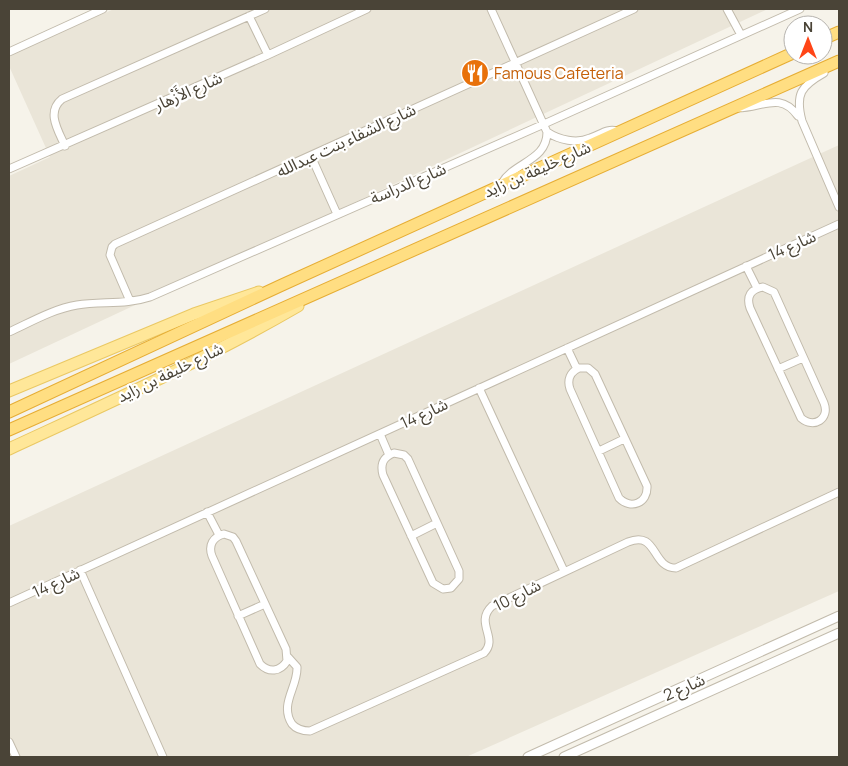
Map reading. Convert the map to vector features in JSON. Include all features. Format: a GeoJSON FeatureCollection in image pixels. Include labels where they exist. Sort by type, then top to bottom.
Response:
{"type":"FeatureCollection","features":[{"type":"Feature","properties":{"kind":"highway","name":"شارع خليفة بن زايد"},"geometry":{"type":"LineString","coordinates":[[9,412],[282,285],[783,58]]}},
{"type":"Feature","properties":{"kind":"highway","name":"شارع خليفة بن زايد"},"geometry":{"type":"LineString","coordinates":[[9,430],[839,62]]}},
{"type":"Feature","properties":{"kind":"main road","name":"شارع خليفة بن زايد"},"geometry":{"type":"LineString","coordinates":[[9,391],[194,314],[282,285]]}},
{"type":"Feature","properties":{"kind":"main road","name":"شارع خليفة بن زايد"},"geometry":{"type":"LineString","coordinates":[[9,449],[141,388],[245,335],[328,288]]}},
{"type":"Feature","properties":{"kind":"street"},"geometry":{"type":"LineString","coordinates":[[9,52],[103,9]]}},
{"type":"Feature","properties":{"kind":"street"},"geometry":{"type":"LineString","coordinates":[[65,146],[53,116],[55,107],[62,99],[265,9]]}},
{"type":"Feature","properties":{"kind":"street","name":"شارع الأَزْهار"},"geometry":{"type":"LineString","coordinates":[[9,170],[367,9]]}},
{"type":"Feature","properties":{"kind":"street"},"geometry":{"type":"LineString","coordinates":[[491,9],[547,132],[546,141],[541,151],[509,174],[501,185]]}},
{"type":"Feature","properties":{"kind":"street","name":"شارع الشفاء بنت عبدالله"},"geometry":{"type":"LineString","coordinates":[[130,302],[110,255],[115,244],[634,9]]}},
{"type":"Feature","properties":{"kind":"street"},"geometry":{"type":"LineString","coordinates":[[727,9],[741,35]]}},
{"type":"Feature","properties":{"kind":"street","name":"شارع الدراسة"},"geometry":{"type":"LineString","coordinates":[[9,332],[54,311],[70,306],[130,302],[150,297],[800,9]]}},
{"type":"Feature","properties":{"kind":"street"},"geometry":{"type":"LineString","coordinates":[[249,16],[268,55]]}},
{"type":"Feature","properties":{"kind":"street"},"geometry":{"type":"LineString","coordinates":[[839,62],[803,88],[798,104],[802,121],[839,207]]}},
{"type":"Feature","properties":{"kind":"street"},"geometry":{"type":"LineString","coordinates":[[736,108],[748,108],[778,102],[792,108],[802,121]]}},
{"type":"Feature","properties":{"kind":"street"},"geometry":{"type":"LineString","coordinates":[[547,132],[558,138],[574,140],[588,139],[609,130],[619,132]]}},
{"type":"Feature","properties":{"kind":"street"},"geometry":{"type":"LineString","coordinates":[[311,156],[337,214]]}},
{"type":"Feature","properties":{"kind":"street","name":"شارع 14"},"geometry":{"type":"LineString","coordinates":[[9,603],[839,224]]}},
{"type":"Feature","properties":{"kind":"street"},"geometry":{"type":"LineString","coordinates":[[746,266],[756,288]]}},
{"type":"Feature","properties":{"kind":"street"},"geometry":{"type":"LineString","coordinates":[[763,287],[774,292],[803,358],[826,407],[824,416],[818,422],[809,423],[801,418],[778,369],[748,302],[749,296],[756,288],[763,287]]}},
{"type":"Feature","properties":{"kind":"street"},"geometry":{"type":"LineString","coordinates":[[567,348],[577,369]]}},
{"type":"Feature","properties":{"kind":"street"},"geometry":{"type":"LineString","coordinates":[[778,369],[803,358]]}},
{"type":"Feature","properties":{"kind":"street"},"geometry":{"type":"LineString","coordinates":[[588,368],[595,374],[624,439],[647,486],[644,499],[636,504],[627,504],[619,498],[569,385],[570,376],[577,369],[588,368]]}},
{"type":"Feature","properties":{"kind":"street"},"geometry":{"type":"LineString","coordinates":[[479,388],[564,571]]}},
{"type":"Feature","properties":{"kind":"street"},"geometry":{"type":"LineString","coordinates":[[380,434],[389,455]]}},
{"type":"Feature","properties":{"kind":"street"},"geometry":{"type":"LineString","coordinates":[[598,451],[624,439]]}},
{"type":"Feature","properties":{"kind":"street"},"geometry":{"type":"LineString","coordinates":[[399,453],[408,459],[437,523],[459,571],[457,583],[451,588],[443,589],[433,583],[411,536],[382,469],[382,464],[389,455],[399,453]]}},
{"type":"Feature","properties":{"kind":"street","name":"شارع 10"},"geometry":{"type":"LineString","coordinates":[[288,657],[297,667],[297,674],[288,698],[288,714],[294,726],[301,731],[310,731],[484,653],[490,641],[484,623],[488,609],[496,603],[564,571],[635,540],[642,540],[649,544],[666,566],[680,567],[839,492]]}},
{"type":"Feature","properties":{"kind":"street"},"geometry":{"type":"LineString","coordinates":[[207,512],[219,535]]}},
{"type":"Feature","properties":{"kind":"street"},"geometry":{"type":"LineString","coordinates":[[411,536],[437,523]]}},
{"type":"Feature","properties":{"kind":"street"},"geometry":{"type":"LineString","coordinates":[[219,535],[229,535],[236,541],[265,604],[288,657],[285,665],[278,670],[270,670],[263,667],[238,616],[210,551],[212,542],[219,535]]}},
{"type":"Feature","properties":{"kind":"street"},"geometry":{"type":"LineString","coordinates":[[80,570],[163,757]]}},
{"type":"Feature","properties":{"kind":"street"},"geometry":{"type":"LineString","coordinates":[[238,616],[265,604]]}},
{"type":"Feature","properties":{"kind":"street","name":"شارع 2"},"geometry":{"type":"LineString","coordinates":[[528,757],[839,616]]}},
{"type":"Feature","properties":{"kind":"street","name":"شارع 2"},"geometry":{"type":"LineString","coordinates":[[564,757],[839,633]]}},
{"type":"Feature","properties":{"kind":"street"},"geometry":{"type":"LineString","coordinates":[[9,742],[14,757]]}},
{"type":"Feature","properties":{"kind":"shaded area"},"geometry":{"type":"Polygon","coordinates":[[[114,9],[768,9],[9,364],[9,176],[50,157],[9,66],[9,54],[114,9]]]}},
{"type":"Feature","properties":{"kind":"shaded area"},"geometry":{"type":"Polygon","coordinates":[[[839,145],[839,591],[466,757],[9,757],[9,526],[839,145]]]}},
{"type":"Feature","properties":{"kind":"place","name":"Famous Cafeteria"},"geometry":{"type":"Point","coordinates":[475,73]}}]}
